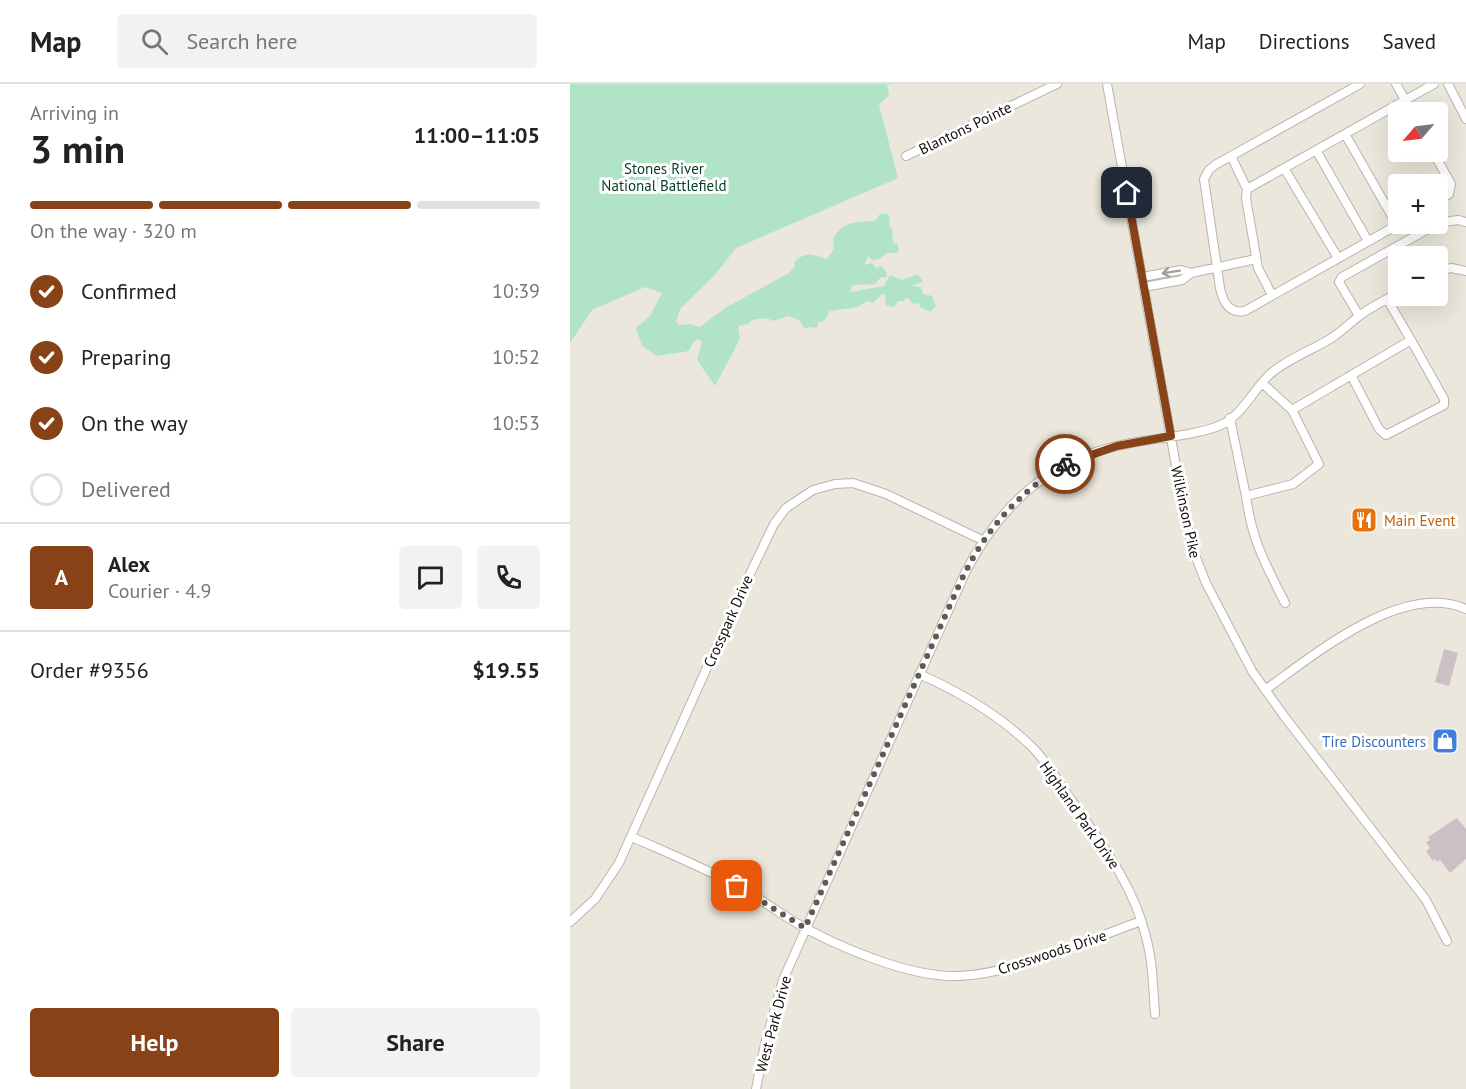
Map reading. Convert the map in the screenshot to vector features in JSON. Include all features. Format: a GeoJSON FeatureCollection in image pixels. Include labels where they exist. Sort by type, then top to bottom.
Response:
{"type":"FeatureCollection","features":[{"type":"Feature","properties":{"kind":"street","name":"Blantons Pointe"},"geometry":{"type":"LineString","coordinates":[[906,156],[1057,84]]}},
{"type":"Feature","properties":{"kind":"street","name":"Wilkinson Pike"},"geometry":{"type":"LineString","coordinates":[[1107,84],[1186,522],[1197,562],[1241,652],[1264,690],[1426,900],[1447,941]]}},
{"type":"Feature","properties":{"kind":"street"},"geometry":{"type":"LineString","coordinates":[[1359,84],[1209,170],[1204,179],[1225,304],[1234,311],[1245,311],[1388,230]]}},
{"type":"Feature","properties":{"kind":"street"},"geometry":{"type":"LineString","coordinates":[[1396,84],[1405,100]]}},
{"type":"Feature","properties":{"kind":"street"},"geometry":{"type":"LineString","coordinates":[[1247,189],[1434,84]]}},
{"type":"Feature","properties":{"kind":"street"},"geometry":{"type":"LineString","coordinates":[[1448,84],[1466,119]]}},
{"type":"Feature","properties":{"kind":"street"},"geometry":{"type":"LineString","coordinates":[[1345,134],[1388,207]]}},
{"type":"Feature","properties":{"kind":"street"},"geometry":{"type":"LineString","coordinates":[[1316,150],[1368,241]]}},
{"type":"Feature","properties":{"kind":"street"},"geometry":{"type":"LineString","coordinates":[[1231,156],[1247,189],[1246,198],[1257,260],[1261,276],[1272,295]]}},
{"type":"Feature","properties":{"kind":"street"},"geometry":{"type":"LineString","coordinates":[[1284,168],[1338,258]]}},
{"type":"Feature","properties":{"kind":"street"},"geometry":{"type":"LineString","coordinates":[[1448,179],[1451,184],[1448,195]]}},
{"type":"Feature","properties":{"kind":"street"},"geometry":{"type":"LineString","coordinates":[[1448,221],[1466,222]]}},
{"type":"Feature","properties":{"kind":"street"},"geometry":{"type":"LineString","coordinates":[[1359,316],[1339,282],[1342,277],[1418,234]]}},
{"type":"Feature","properties":{"kind":"street"},"geometry":{"type":"LineString","coordinates":[[1142,277],[1181,270],[1191,273],[1257,260]]}},
{"type":"Feature","properties":{"kind":"street"},"geometry":{"type":"LineString","coordinates":[[1448,269],[1466,271]]}},
{"type":"Feature","properties":{"kind":"street"},"geometry":{"type":"LineString","coordinates":[[1144,287],[1182,280],[1191,273]]}},
{"type":"Feature","properties":{"kind":"street"},"geometry":{"type":"LineString","coordinates":[[1285,603],[1257,548],[1250,526],[1230,418],[1269,375],[1332,338],[1359,316],[1386,299],[1444,399],[1444,405],[1386,435],[1379,429],[1351,375]]}},
{"type":"Feature","properties":{"kind":"street"},"geometry":{"type":"LineString","coordinates":[[1292,410],[1411,340]]}},
{"type":"Feature","properties":{"kind":"street"},"geometry":{"type":"LineString","coordinates":[[1246,496],[1293,484],[1319,464],[1292,410],[1262,383]]}},
{"type":"Feature","properties":{"kind":"street","name":"West Park Drive"},"geometry":{"type":"LineString","coordinates":[[756,1089],[777,997],[805,928],[982,540],[1020,496],[1064,464],[1113,447],[1222,425],[1230,418]]}},
{"type":"Feature","properties":{"kind":"street","name":"Crosspark Drive"},"geometry":{"type":"LineString","coordinates":[[570,922],[603,888],[632,837],[736,601],[774,524],[795,501],[821,487],[853,483],[886,494],[982,540]]}},
{"type":"Feature","properties":{"kind":"street"},"geometry":{"type":"LineString","coordinates":[[1264,690],[1359,626],[1385,613],[1432,604],[1454,605],[1466,609]]}},
{"type":"Feature","properties":{"kind":"street","name":"Highland Park Drive"},"geometry":{"type":"LineString","coordinates":[[919,674],[987,711],[1034,750],[1114,863],[1131,895],[1141,921],[1151,963],[1155,1014]]}},
{"type":"Feature","properties":{"kind":"street","name":"Crosswoods Drive"},"geometry":{"type":"LineString","coordinates":[[632,837],[737,886],[805,928],[877,960],[911,971],[959,976],[988,972],[1015,966],[1141,921]]}},
{"type":"Feature","properties":{"kind":"green space","name":"Stones River National Battlefield"},"geometry":{"type":"Polygon","coordinates":[[[570,84],[895,84],[887,85],[889,95],[879,105],[898,178],[736,248],[714,276],[680,309],[676,322],[679,325],[690,324],[700,327],[725,308],[789,273],[795,266],[794,262],[803,256],[810,254],[827,259],[834,249],[833,239],[841,229],[856,222],[875,221],[880,214],[887,214],[890,218],[889,226],[892,229],[893,243],[897,244],[899,250],[896,253],[887,253],[879,259],[872,260],[868,256],[864,265],[872,263],[876,268],[881,266],[886,271],[887,277],[880,278],[875,284],[852,285],[851,292],[884,286],[890,275],[902,280],[918,274],[923,282],[911,286],[921,287],[923,294],[932,296],[936,306],[930,312],[920,307],[919,303],[912,304],[906,298],[904,301],[898,301],[894,307],[886,306],[885,295],[882,294],[873,303],[867,301],[858,307],[830,311],[825,320],[818,323],[817,328],[805,329],[799,320],[789,316],[773,321],[753,320],[748,324],[738,326],[740,339],[715,386],[697,360],[702,342],[698,339],[694,341],[689,351],[657,356],[642,346],[636,328],[650,316],[662,293],[645,287],[592,310],[570,343],[570,84]]]}},
{"type":"Feature","properties":{"kind":"building"},"geometry":{"type":"Polygon","coordinates":[[[1444,649],[1458,653],[1449,686],[1435,682],[1444,649]]]}},
{"type":"Feature","properties":{"kind":"building"},"geometry":{"type":"Polygon","coordinates":[[[1457,818],[1466,829],[1466,859],[1450,873],[1440,860],[1433,861],[1426,851],[1430,848],[1426,842],[1430,840],[1428,837],[1457,818]]]}},
{"type":"Feature","properties":{"kind":"way so far"},"geometry":{"type":"LineString","coordinates":[[737,886],[805,928],[960,583],[982,540],[1020,496],[1065,464]]}},
{"type":"Feature","properties":{"kind":"place","name":"Main Event"},"geometry":{"type":"Point","coordinates":[1364,520]}},
{"type":"Feature","properties":{"kind":"place","name":"Tire Discounters"},"geometry":{"type":"Point","coordinates":[1445,741]}},
{"type":"Feature","properties":{"kind":"route"},"geometry":{"type":"LineString","coordinates":[[1065,464],[1117,446],[1171,436],[1127,193]]}}]}
